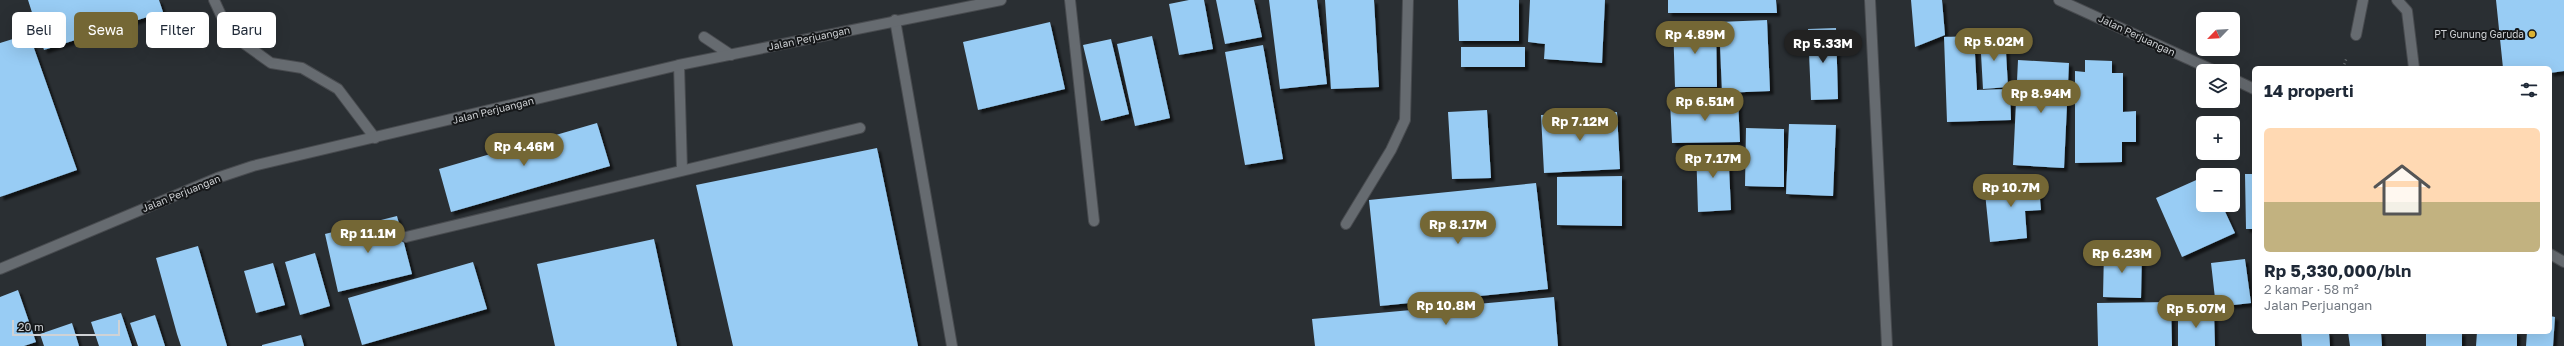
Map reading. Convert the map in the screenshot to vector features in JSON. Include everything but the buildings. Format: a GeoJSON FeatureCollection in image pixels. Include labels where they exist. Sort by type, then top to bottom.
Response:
{"type":"FeatureCollection","features":[{"type":"Feature","properties":{"kind":"street"},"geometry":{"type":"LineString","coordinates":[[214,0],[228,28],[246,45],[271,63],[302,68],[338,90],[375,138]]}},
{"type":"Feature","properties":{"kind":"street","name":"Jalan Perjuangan"},"geometry":{"type":"LineString","coordinates":[[0,269],[217,178],[254,166],[679,65],[895,20],[1001,0]]}},
{"type":"Feature","properties":{"kind":"street"},"geometry":{"type":"LineString","coordinates":[[1070,0],[1094,221]]}},
{"type":"Feature","properties":{"kind":"street"},"geometry":{"type":"LineString","coordinates":[[1346,224],[1391,150],[1404,120],[1408,0]]}},
{"type":"Feature","properties":{"kind":"street"},"geometry":{"type":"LineString","coordinates":[[1870,0],[1888,346]]}},
{"type":"Feature","properties":{"kind":"street","name":"Jalan Perjuangan"},"geometry":{"type":"LineString","coordinates":[[2059,0],[2200,64]]}},
{"type":"Feature","properties":{"kind":"street"},"geometry":{"type":"LineString","coordinates":[[2356,35],[2363,0]]}},
{"type":"Feature","properties":{"kind":"street"},"geometry":{"type":"LineString","coordinates":[[2397,0],[2407,11],[2414,66]]}},
{"type":"Feature","properties":{"kind":"street"},"geometry":{"type":"LineString","coordinates":[[895,20],[952,346]]}},
{"type":"Feature","properties":{"kind":"street"},"geometry":{"type":"LineString","coordinates":[[704,37],[731,55]]}},
{"type":"Feature","properties":{"kind":"street"},"geometry":{"type":"LineString","coordinates":[[679,65],[682,170]]}},
{"type":"Feature","properties":{"kind":"street"},"geometry":{"type":"LineString","coordinates":[[2240,82],[2252,88]]}},
{"type":"Feature","properties":{"kind":"street"},"geometry":{"type":"LineString","coordinates":[[406,237],[860,128]]}},
{"type":"Feature","properties":{"kind":"street"},"geometry":{"type":"LineString","coordinates":[[2552,255],[2564,262]]}},
{"type":"Feature","properties":{"kind":"place","name":"PT Gunung Garuda"},"geometry":{"type":"Point","coordinates":[2532,34]}}]}
